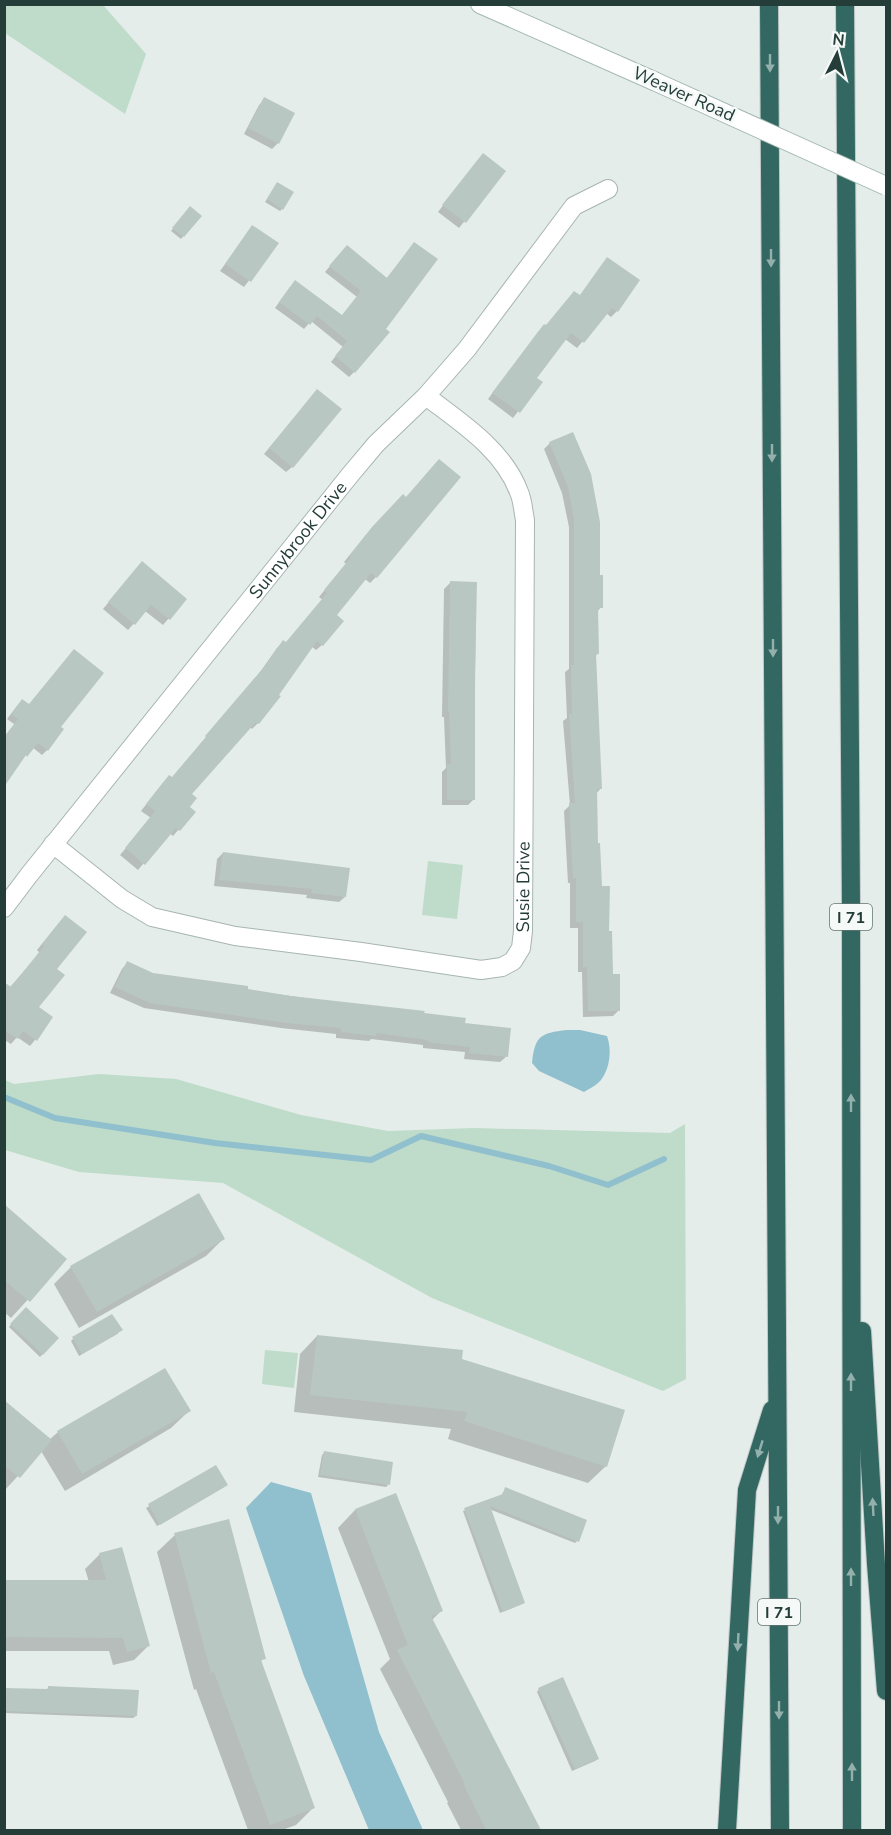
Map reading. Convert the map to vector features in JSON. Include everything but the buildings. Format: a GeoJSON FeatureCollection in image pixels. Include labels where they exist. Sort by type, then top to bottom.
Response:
{"type":"FeatureCollection","features":[{"type":"Feature","properties":{"kind":"highway","name":"I 71"},"geometry":{"type":"LineString","coordinates":[[769,4],[780,1830]]}},
{"type":"Feature","properties":{"kind":"highway","name":"I 71"},"geometry":{"type":"LineString","coordinates":[[845,4],[852,1830]]}},
{"type":"Feature","properties":{"kind":"highway"},"geometry":{"type":"LineString","coordinates":[[851,1140],[886,1691]]}},
{"type":"Feature","properties":{"kind":"highway"},"geometry":{"type":"LineString","coordinates":[[727,1830],[747,1490],[777,1394]]}},
{"type":"Feature","properties":{"kind":"street","name":"Weaver Road"},"geometry":{"type":"LineString","coordinates":[[480,4],[886,186]]}},
{"type":"Feature","properties":{"kind":"street","name":"Sunnybrook Drive"},"geometry":{"type":"LineString","coordinates":[[4,908],[350,475],[376,444],[426,396],[496,313],[574,206],[608,189]]}},
{"type":"Feature","properties":{"kind":"street","name":"Susie Drive"},"geometry":{"type":"LineString","coordinates":[[53,844],[122,899],[152,917],[235,936],[481,970],[502,967],[513,961],[521,948],[524,931],[525,520],[520,494],[509,472],[488,445],[426,396]]}},
{"type":"Feature","properties":{"kind":"green space"},"geometry":{"type":"Polygon","coordinates":[[[4,5],[103,5],[146,54],[125,114],[5,33],[4,5]]]}},
{"type":"Feature","properties":{"kind":"green space"},"geometry":{"type":"Polygon","coordinates":[[[428,861],[463,865],[457,919],[422,915],[428,861]]]}},
{"type":"Feature","properties":{"kind":"green space"},"geometry":{"type":"Polygon","coordinates":[[[99,1074],[176,1079],[301,1115],[388,1131],[474,1128],[670,1133],[685,1124],[686,1379],[663,1391],[432,1298],[223,1183],[79,1172],[5,1150],[5,1080],[14,1084],[99,1074]]]}},
{"type":"Feature","properties":{"kind":"green space"},"geometry":{"type":"Polygon","coordinates":[[[265,1350],[298,1353],[294,1388],[262,1384],[265,1350]]]}},
{"type":"Feature","properties":{"kind":"water"},"geometry":{"type":"Polygon","coordinates":[[[567,1030],[580,1030],[607,1036],[609,1041],[609,1059],[604,1075],[597,1084],[584,1092],[539,1071],[532,1063],[535,1047],[540,1038],[567,1030]]]}},
{"type":"Feature","properties":{"kind":"water"},"geometry":{"type":"Polygon","coordinates":[[[271,1482],[311,1493],[379,1732],[423,1830],[369,1830],[304,1676],[246,1508],[271,1482]]]}},
{"type":"Feature","properties":{"kind":"waterway"},"geometry":{"type":"LineString","coordinates":[[4,1097],[55,1118],[215,1143],[371,1160],[421,1136],[549,1166],[608,1185],[664,1159]]}}]}
